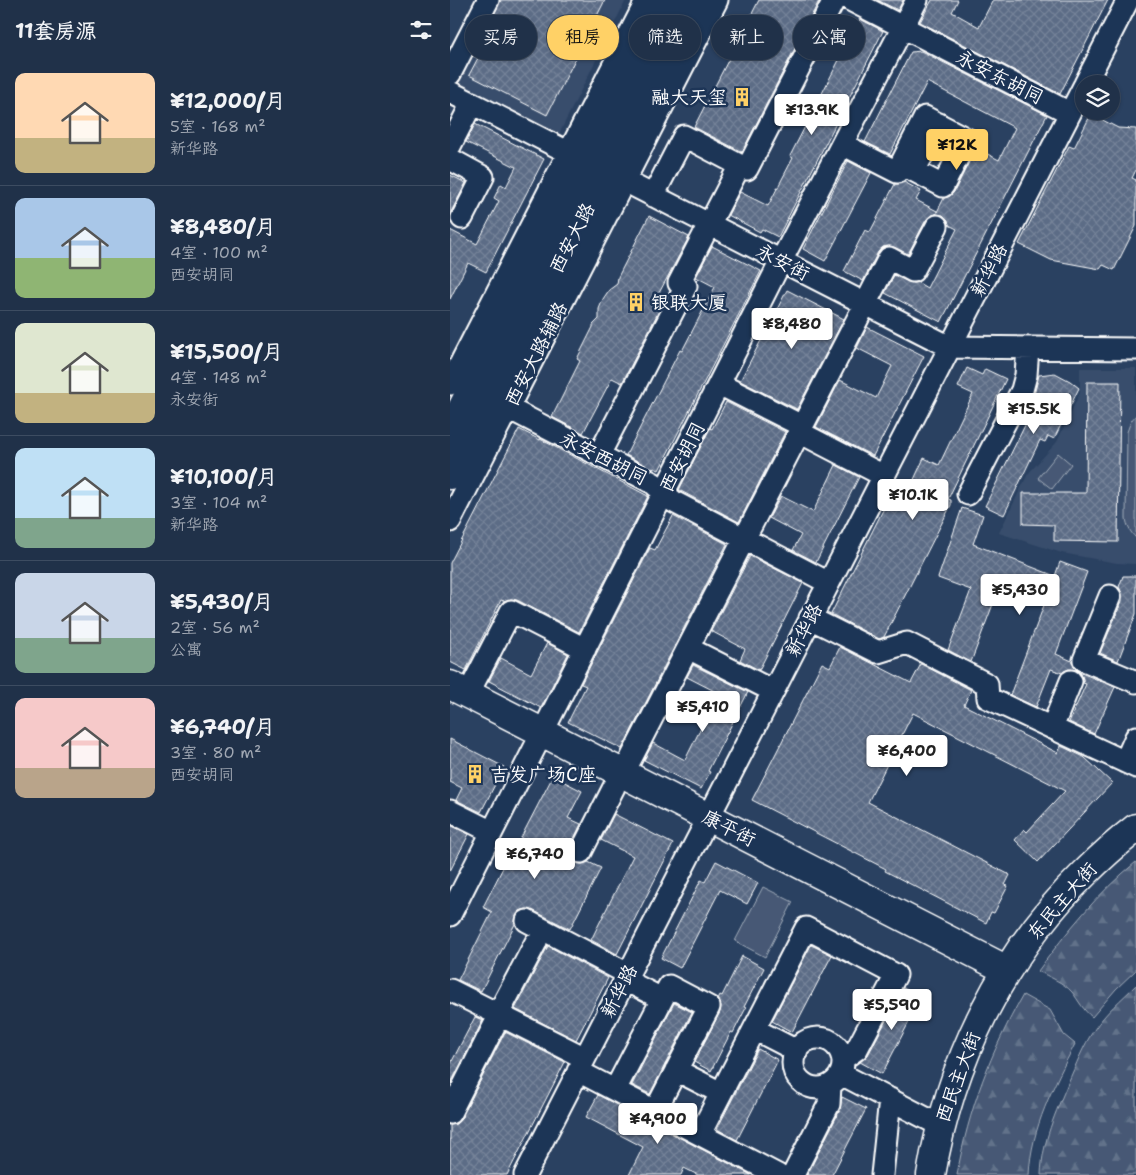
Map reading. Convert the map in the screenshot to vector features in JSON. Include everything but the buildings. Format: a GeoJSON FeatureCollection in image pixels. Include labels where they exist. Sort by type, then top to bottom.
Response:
{"type":"FeatureCollection","features":[{"type":"Feature","properties":{"kind":"main road","name":"西安大路"},"geometry":{"type":"LineString","coordinates":[[450,475],[596,167],[670,0]]}},
{"type":"Feature","properties":{"kind":"main road","name":"西安大路"},"geometry":{"type":"LineString","coordinates":[[450,432],[596,167],[694,0]]}},
{"type":"Feature","properties":{"kind":"main road","name":"康平街"},"geometry":{"type":"LineString","coordinates":[[456,695],[618,781],[1003,977]]}},
{"type":"Feature","properties":{"kind":"main road","name":"东民主大街"},"geometry":{"type":"LineString","coordinates":[[1003,977],[1037,927],[1084,873],[1136,828]]}},
{"type":"Feature","properties":{"kind":"main road","name":"西民主大街"},"geometry":{"type":"LineString","coordinates":[[931,1175],[940,1126],[965,1050],[1003,977]]}},
{"type":"Feature","properties":{"kind":"street"},"geometry":{"type":"LineString","coordinates":[[450,74],[488,0]]}},
{"type":"Feature","properties":{"kind":"street","name":"西安大路辅路"},"geometry":{"type":"LineString","coordinates":[[450,522],[508,408],[596,167],[647,0]]}},
{"type":"Feature","properties":{"kind":"street","name":"西安大路辅路"},"geometry":{"type":"LineString","coordinates":[[451,381],[596,167],[716,0]]}},
{"type":"Feature","properties":{"kind":"street"},"geometry":{"type":"LineString","coordinates":[[653,196],[684,136],[748,169],[834,0]]}},
{"type":"Feature","properties":{"kind":"street","name":"永安东胡同"},"geometry":{"type":"LineString","coordinates":[[850,0],[1070,113]]}},
{"type":"Feature","properties":{"kind":"street","name":"西安胡同"},"geometry":{"type":"LineString","coordinates":[[451,911],[781,261],[917,0]]}},
{"type":"Feature","properties":{"kind":"street","name":"新华路"},"geometry":{"type":"LineString","coordinates":[[1089,75],[1128,0]]}},
{"type":"Feature","properties":{"kind":"street","name":"永安街"},"geometry":{"type":"LineString","coordinates":[[450,92],[950,347],[1136,350]]}},
{"type":"Feature","properties":{"kind":"street"},"geometry":{"type":"LineString","coordinates":[[450,146],[472,103]]}},
{"type":"Feature","properties":{"kind":"street","name":"新华路"},"geometry":{"type":"LineString","coordinates":[[526,1175],[704,824],[1075,103]]}},
{"type":"Feature","properties":{"kind":"street"},"geometry":{"type":"LineString","coordinates":[[842,144],[897,172],[908,168],[939,124],[967,139],[942,186],[908,168]]}},
{"type":"Feature","properties":{"kind":"street"},"geometry":{"type":"LineString","coordinates":[[450,159],[483,177],[462,218]]}},
{"type":"Feature","properties":{"kind":"street"},"geometry":{"type":"LineString","coordinates":[[599,455],[686,286],[679,283],[740,165]]}},
{"type":"Feature","properties":{"kind":"street"},"geometry":{"type":"LineString","coordinates":[[581,852],[889,258],[914,271],[937,226]]}},
{"type":"Feature","properties":{"kind":"street"},"geometry":{"type":"LineString","coordinates":[[968,494],[1022,390],[1026,375],[1028,348]]}},
{"type":"Feature","properties":{"kind":"street"},"geometry":{"type":"LineString","coordinates":[[719,384],[884,476]]}},
{"type":"Feature","properties":{"kind":"street","name":"永安西胡同"},"geometry":{"type":"LineString","coordinates":[[508,408],[653,483],[674,502],[829,582]]}},
{"type":"Feature","properties":{"kind":"street"},"geometry":{"type":"LineString","coordinates":[[1110,596],[1084,660],[1136,682]]}},
{"type":"Feature","properties":{"kind":"street"},"geometry":{"type":"LineString","coordinates":[[456,695],[510,611],[585,649]]}},
{"type":"Feature","properties":{"kind":"street"},"geometry":{"type":"LineString","coordinates":[[810,618],[878,652],[908,643],[987,684],[988,698],[1130,764],[1136,737]]}},
{"type":"Feature","properties":{"kind":"street"},"geometry":{"type":"LineString","coordinates":[[688,648],[773,691]]}},
{"type":"Feature","properties":{"kind":"street"},"geometry":{"type":"LineString","coordinates":[[1052,728],[1071,681]]}},
{"type":"Feature","properties":{"kind":"street"},"geometry":{"type":"LineString","coordinates":[[450,811],[492,832]]}},
{"type":"Feature","properties":{"kind":"street"},"geometry":{"type":"LineString","coordinates":[[527,922],[627,977],[662,999]]}},
{"type":"Feature","properties":{"kind":"street"},"geometry":{"type":"LineString","coordinates":[[700,1134],[806,928],[896,975],[857,1049],[838,1073],[823,1088],[808,1086],[803,1083],[795,1072],[794,1060],[797,1051],[804,1043],[810,1040],[824,1039],[835,1045],[840,1052],[838,1073],[829,1104],[793,1175]]}},
{"type":"Feature","properties":{"kind":"street"},"geometry":{"type":"LineString","coordinates":[[450,1113],[495,1024],[498,1014],[536,942]]}},
{"type":"Feature","properties":{"kind":"street"},"geometry":{"type":"LineString","coordinates":[[615,1090],[669,986],[709,1007],[655,1111]]}},
{"type":"Feature","properties":{"kind":"street"},"geometry":{"type":"LineString","coordinates":[[450,990],[498,1014],[582,1065],[615,1090],[778,1175]]}},
{"type":"Feature","properties":{"kind":"street"},"geometry":{"type":"LineString","coordinates":[[754,1029],[797,1051]]}},
{"type":"Feature","properties":{"kind":"street"},"geometry":{"type":"LineString","coordinates":[[676,1070],[721,1093]]}},
{"type":"Feature","properties":{"kind":"street"},"geometry":{"type":"LineString","coordinates":[[838,1073],[940,1126]]}},
{"type":"Feature","properties":{"kind":"street"},"geometry":{"type":"LineString","coordinates":[[882,1175],[890,1100]]}},
{"type":"Feature","properties":{"kind":"shaded area"},"geometry":{"type":"Polygon","coordinates":[[[498,0],[626,0],[618,15],[547,15],[547,60],[596,60],[558,136],[456,84],[468,60],[537,60],[537,15],[490,15],[498,0]]]}},
{"type":"Feature","properties":{"kind":"shaded area"},"geometry":{"type":"Polygon","coordinates":[[[1080,368],[1136,368],[1136,564],[1117,563],[1062,553],[999,533],[1028,474],[1057,442],[1080,393],[1080,368]]]}},
{"type":"Feature","properties":{"kind":"green space"},"geometry":{"type":"Polygon","coordinates":[[[1136,415],[1136,538],[1129,529],[1126,518],[1127,432],[1131,421],[1136,415]]]}},
{"type":"Feature","properties":{"kind":"green space"},"geometry":{"type":"Polygon","coordinates":[[[1058,453],[1071,464],[1052,489],[1038,478],[1058,453]]]}},
{"type":"Feature","properties":{"kind":"green space"},"geometry":{"type":"Polygon","coordinates":[[[1136,862],[1136,970],[1116,989],[1092,1017],[1068,988],[1038,971],[1084,913],[1109,886],[1136,862]]]}},
{"type":"Feature","properties":{"kind":"green space"},"geometry":{"type":"Polygon","coordinates":[[[763,887],[793,902],[765,957],[735,941],[763,887]]]}},
{"type":"Feature","properties":{"kind":"green space"},"geometry":{"type":"Polygon","coordinates":[[[1136,985],[1136,1175],[1041,1175],[1044,1151],[1050,1128],[1083,1049],[1103,1018],[1136,985]]]}},
{"type":"Feature","properties":{"kind":"green space"},"geometry":{"type":"Polygon","coordinates":[[[1023,995],[1050,1010],[1064,1035],[1075,1044],[1052,1091],[1039,1124],[1034,1140],[1029,1175],[957,1175],[967,1128],[982,1082],[1011,1016],[1023,995]]]}},
{"type":"Feature","properties":{"kind":"place","name":"融大天玺"},"geometry":{"type":"Point","coordinates":[742,97]}},
{"type":"Feature","properties":{"kind":"place","name":"银联大厦"},"geometry":{"type":"Point","coordinates":[636,302]}},
{"type":"Feature","properties":{"kind":"place","name":"吉发广场C座"},"geometry":{"type":"Point","coordinates":[475,774]}}]}
